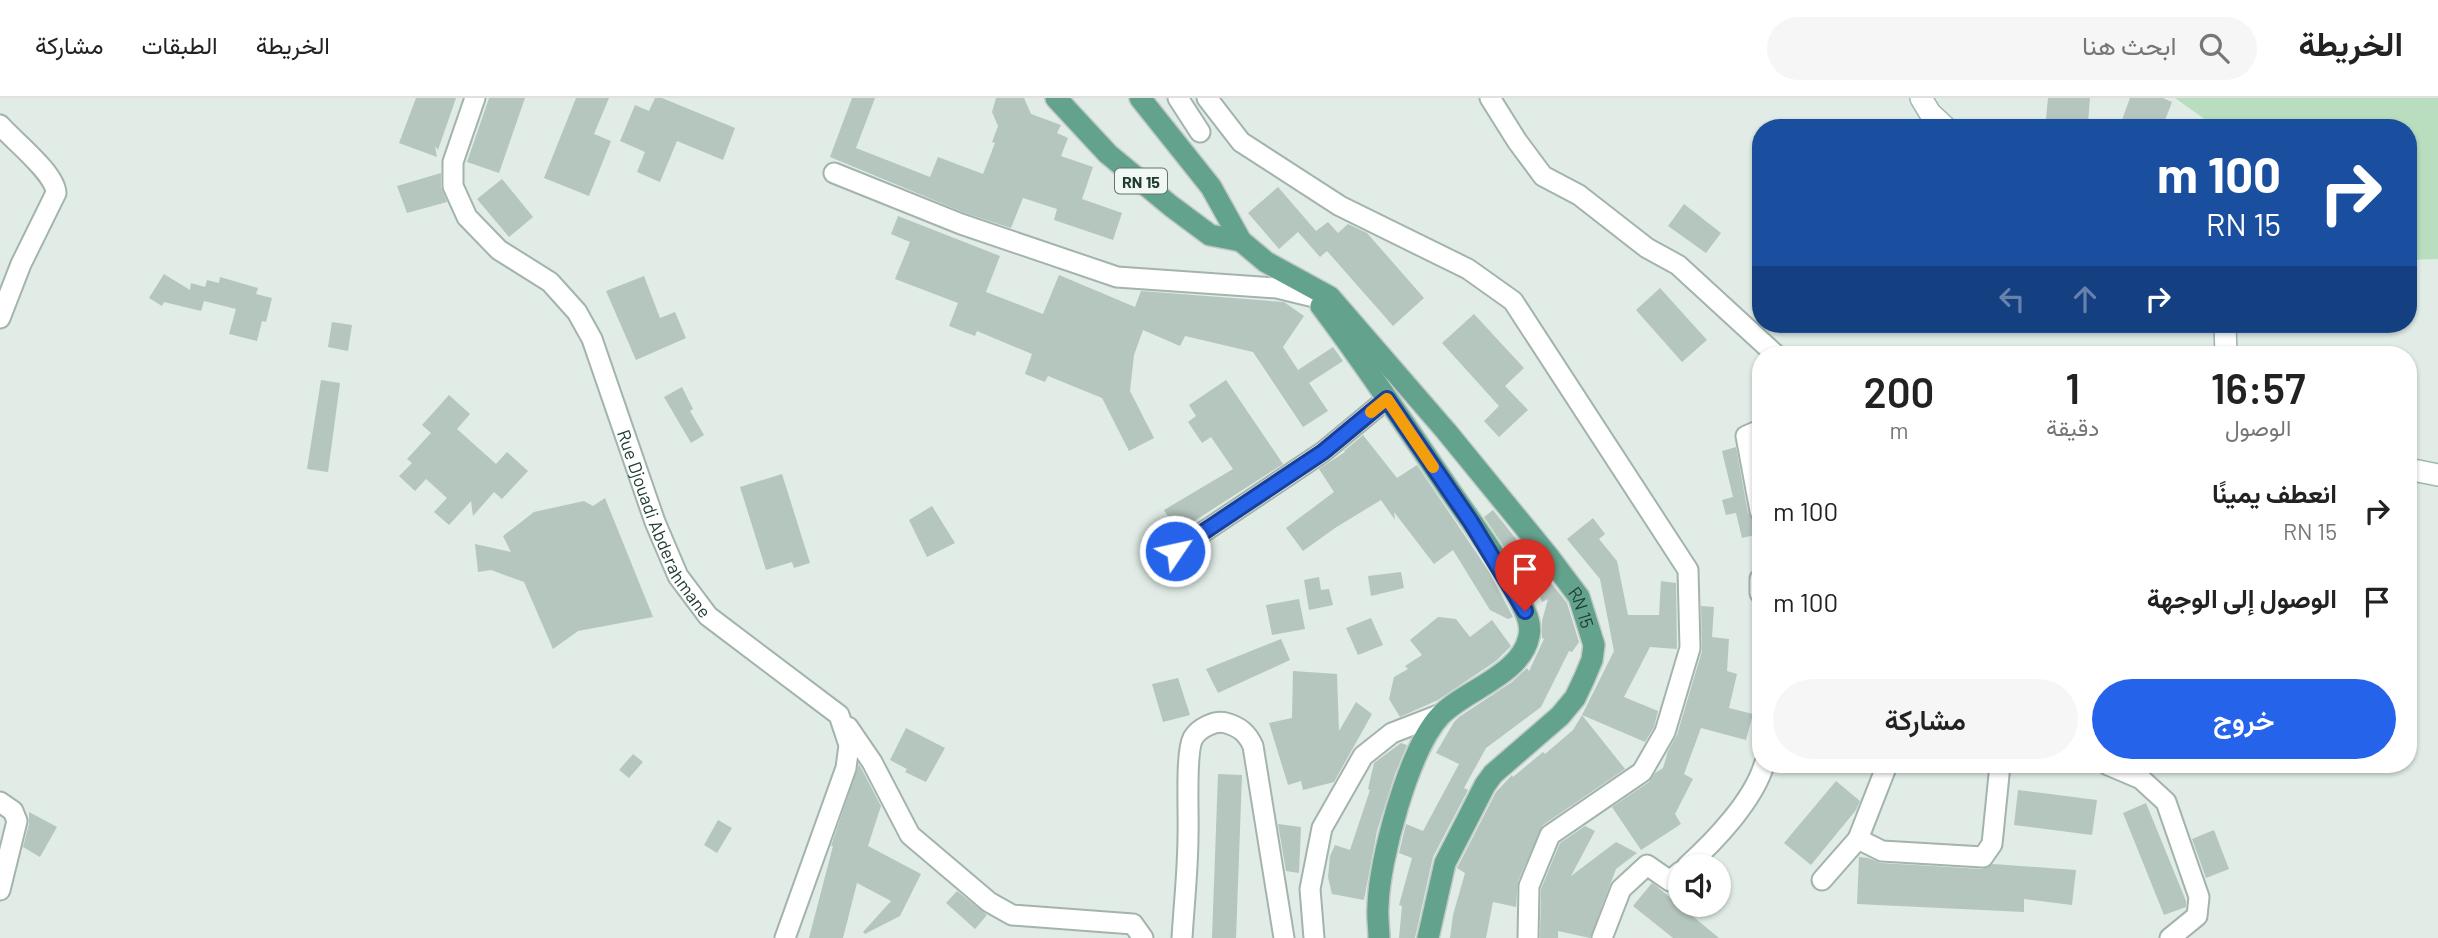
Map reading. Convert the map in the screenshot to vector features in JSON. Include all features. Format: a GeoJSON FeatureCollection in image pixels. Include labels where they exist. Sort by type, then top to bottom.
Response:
{"type":"FeatureCollection","features":[{"type":"Feature","properties":{"kind":"main road","name":"RN 15"},"geometry":{"type":"LineString","coordinates":[[1056,98],[1108,154],[1171,206],[1210,235],[1241,241]]}},
{"type":"Feature","properties":{"kind":"main road","name":"RN 15"},"geometry":{"type":"LineString","coordinates":[[1140,98],[1211,187],[1241,241],[1266,262],[1330,297],[1446,432],[1579,597],[1594,645],[1592,660],[1575,698],[1533,740],[1493,774],[1485,785],[1445,863],[1428,938]]}},
{"type":"Feature","properties":{"kind":"main road"},"geometry":{"type":"LineString","coordinates":[[1921,98],[1936,119]]}},
{"type":"Feature","properties":{"kind":"main road"},"geometry":{"type":"LineString","coordinates":[[1296,279],[1314,297],[1351,345],[1515,591],[1531,626],[1529,639],[1521,656],[1441,715],[1418,752],[1397,811],[1381,877],[1379,938]]}},
{"type":"Feature","properties":{"kind":"main road"},"geometry":{"type":"LineString","coordinates":[[2417,471],[2438,475]]}},
{"type":"Feature","properties":{"kind":"street","name":"Rue Djouadi Abderahmane"},"geometry":{"type":"LineString","coordinates":[[475,98],[453,162],[453,186],[467,217],[499,250],[550,282],[582,321],[592,339],[655,523],[678,576],[708,616],[839,715],[872,762],[910,835],[989,902],[1012,915],[1133,924],[1143,938]]}},
{"type":"Feature","properties":{"kind":"street"},"geometry":{"type":"LineString","coordinates":[[1178,98],[1200,132]]}},
{"type":"Feature","properties":{"kind":"street"},"geometry":{"type":"LineString","coordinates":[[1207,98],[1241,142],[1340,206],[1468,269],[1513,301],[1688,570],[1690,648],[1665,732],[1642,772],[1550,835],[1529,886],[1528,938]]}},
{"type":"Feature","properties":{"kind":"street"},"geometry":{"type":"LineString","coordinates":[[1490,98],[1517,141],[1544,176],[1579,195],[1647,248],[1678,265],[1766,346]]}},
{"type":"Feature","properties":{"kind":"street"},"geometry":{"type":"LineString","coordinates":[[0,125],[56,185],[56,193],[21,264],[0,318]]}},
{"type":"Feature","properties":{"kind":"street"},"geometry":{"type":"LineString","coordinates":[[834,173],[961,223],[1117,277],[1277,288],[1314,297]]}},
{"type":"Feature","properties":{"kind":"street"},"geometry":{"type":"LineString","coordinates":[[1175,551],[1323,452],[1387,399]]}},
{"type":"Feature","properties":{"kind":"street"},"geometry":{"type":"LineString","coordinates":[[1752,433],[1746,436],[1752,469]]}},
{"type":"Feature","properties":{"kind":"street"},"geometry":{"type":"LineString","coordinates":[[785,938],[846,768],[849,746],[839,715]]}},
{"type":"Feature","properties":{"kind":"street"},"geometry":{"type":"LineString","coordinates":[[1314,938],[1310,889],[1322,828],[1363,755],[1392,733],[1441,715]]}},
{"type":"Feature","properties":{"kind":"street"},"geometry":{"type":"LineString","coordinates":[[1182,938],[1188,836],[1188,773],[1193,738],[1204,727],[1220,721],[1238,727],[1248,735],[1253,746],[1283,938]]}},
{"type":"Feature","properties":{"kind":"street"},"geometry":{"type":"LineString","coordinates":[[1700,854],[1714,842],[1760,780],[1762,773]]}},
{"type":"Feature","properties":{"kind":"street"},"geometry":{"type":"LineString","coordinates":[[1822,880],[1858,839],[1884,773]]}},
{"type":"Feature","properties":{"kind":"street"},"geometry":{"type":"LineString","coordinates":[[1858,839],[1882,850],[1983,857],[1992,844],[1999,773]]}},
{"type":"Feature","properties":{"kind":"street"},"geometry":{"type":"LineString","coordinates":[[2126,773],[2140,779],[2166,802],[2199,897],[2197,916],[2170,938]]}},
{"type":"Feature","properties":{"kind":"street"},"geometry":{"type":"LineString","coordinates":[[0,802],[13,811],[17,821],[0,890]]}},
{"type":"Feature","properties":{"kind":"street"},"geometry":{"type":"LineString","coordinates":[[1602,938],[1621,889],[1647,865],[1668,880]]}},
{"type":"Feature","properties":{"kind":"green space"},"geometry":{"type":"Polygon","coordinates":[[[2175,98],[2438,98],[2438,259],[2417,260],[2417,119],[2204,119],[2175,98]]]}},
{"type":"Feature","properties":{"kind":"building"},"geometry":{"type":"Polygon","coordinates":[[[416,98],[456,98],[438,150],[435,146],[437,157],[399,143],[416,98]]]}},
{"type":"Feature","properties":{"kind":"building"},"geometry":{"type":"Polygon","coordinates":[[[489,98],[525,98],[499,173],[467,162],[489,98]]]}},
{"type":"Feature","properties":{"kind":"building"},"geometry":{"type":"Polygon","coordinates":[[[576,98],[609,98],[594,134],[611,141],[589,196],[544,178],[576,98]]]}},
{"type":"Feature","properties":{"kind":"building"},"geometry":{"type":"Polygon","coordinates":[[[655,98],[662,98],[735,128],[723,160],[677,141],[660,182],[637,172],[645,152],[620,141],[635,105],[649,111],[655,98]]]}},
{"type":"Feature","properties":{"kind":"building"},"geometry":{"type":"Polygon","coordinates":[[[852,98],[875,98],[856,148],[930,177],[938,157],[983,174],[995,143],[992,142],[998,126],[992,112],[996,98],[1024,98],[1031,114],[1061,125],[1057,133],[1068,138],[1061,156],[1093,167],[1082,199],[1122,213],[1113,240],[1054,220],[1057,209],[1023,198],[1011,228],[965,213],[830,157],[852,98]]]}},
{"type":"Feature","properties":{"kind":"building"},"geometry":{"type":"Polygon","coordinates":[[[2048,98],[2090,98],[2088,119],[2046,119],[2048,98]]]}},
{"type":"Feature","properties":{"kind":"building"},"geometry":{"type":"Polygon","coordinates":[[[2130,98],[2163,98],[2172,102],[2165,119],[2122,119],[2130,98]]]}},
{"type":"Feature","properties":{"kind":"building"},"geometry":{"type":"Polygon","coordinates":[[[441,173],[441,187],[447,202],[407,213],[397,186],[441,173]]]}},
{"type":"Feature","properties":{"kind":"building"},"geometry":{"type":"Polygon","coordinates":[[[502,179],[533,217],[509,237],[477,199],[502,179]]]}},
{"type":"Feature","properties":{"kind":"building"},"geometry":{"type":"Polygon","coordinates":[[[1278,187],[1316,231],[1328,222],[1338,233],[1348,224],[1367,233],[1424,298],[1393,326],[1327,251],[1320,257],[1298,232],[1279,249],[1248,213],[1278,187]]]}},
{"type":"Feature","properties":{"kind":"building"},"geometry":{"type":"Polygon","coordinates":[[[1684,204],[1721,233],[1706,253],[1668,226],[1684,204]]]}},
{"type":"Feature","properties":{"kind":"building"},"geometry":{"type":"Polygon","coordinates":[[[898,216],[1000,256],[986,292],[1043,314],[1059,275],[1135,307],[1141,291],[1284,302],[1304,316],[1283,347],[1298,370],[1333,347],[1343,361],[1309,383],[1328,411],[1303,427],[1253,352],[1185,336],[1180,346],[1143,330],[1134,355],[1130,391],[1154,438],[1129,451],[1102,398],[1048,376],[1045,382],[1025,374],[1032,354],[977,331],[975,336],[949,326],[958,303],[895,279],[910,242],[891,234],[898,216]]]}},
{"type":"Feature","properties":{"kind":"building"},"geometry":{"type":"Polygon","coordinates":[[[164,274],[190,290],[191,283],[205,287],[207,280],[219,283],[220,277],[258,288],[256,294],[272,298],[266,322],[262,321],[257,341],[229,334],[236,309],[204,301],[201,311],[164,302],[162,306],[149,298],[164,274]]]}},
{"type":"Feature","properties":{"kind":"building"},"geometry":{"type":"Polygon","coordinates":[[[644,276],[660,318],[675,312],[686,338],[636,360],[606,291],[644,276]]]}},
{"type":"Feature","properties":{"kind":"building"},"geometry":{"type":"Polygon","coordinates":[[[1660,288],[1707,340],[1682,362],[1636,310],[1660,288]]]}},
{"type":"Feature","properties":{"kind":"building"},"geometry":{"type":"Polygon","coordinates":[[[1474,314],[1524,368],[1505,386],[1528,410],[1499,437],[1484,421],[1499,406],[1442,343],[1474,314]]]}},
{"type":"Feature","properties":{"kind":"building"},"geometry":{"type":"Polygon","coordinates":[[[332,322],[352,325],[348,351],[328,347],[332,322]]]}},
{"type":"Feature","properties":{"kind":"building"},"geometry":{"type":"Polygon","coordinates":[[[321,380],[340,383],[328,472],[307,469],[321,380]]]}},
{"type":"Feature","properties":{"kind":"building"},"geometry":{"type":"Polygon","coordinates":[[[1226,380],[1283,464],[1177,532],[1164,510],[1233,469],[1211,437],[1202,443],[1188,422],[1196,416],[1189,405],[1226,380]]]}},
{"type":"Feature","properties":{"kind":"building"},"geometry":{"type":"Polygon","coordinates":[[[682,387],[693,409],[690,411],[704,435],[691,443],[664,397],[682,387]]]}},
{"type":"Feature","properties":{"kind":"building"},"geometry":{"type":"Polygon","coordinates":[[[449,395],[470,414],[457,429],[496,464],[507,452],[528,471],[502,499],[494,492],[473,516],[471,501],[449,525],[434,512],[447,498],[426,479],[415,491],[399,476],[412,463],[407,459],[431,433],[422,425],[449,395]]]}},
{"type":"Feature","properties":{"kind":"building"},"geometry":{"type":"Polygon","coordinates":[[[1363,435],[1397,478],[1417,465],[1488,570],[1513,617],[1508,619],[1490,610],[1453,550],[1434,564],[1394,512],[1395,520],[1381,500],[1303,551],[1286,528],[1334,492],[1319,469],[1345,452],[1363,435]]]}},
{"type":"Feature","properties":{"kind":"building"},"geometry":{"type":"Polygon","coordinates":[[[1736,447],[1748,513],[1752,518],[1752,536],[1742,538],[1736,513],[1726,515],[1722,500],[1733,497],[1722,451],[1736,447]]]}},
{"type":"Feature","properties":{"kind":"building"},"geometry":{"type":"Polygon","coordinates":[[[782,474],[810,563],[794,568],[792,562],[766,570],[740,487],[782,474]]]}},
{"type":"Feature","properties":{"kind":"building"},"geometry":{"type":"Polygon","coordinates":[[[605,498],[653,617],[578,631],[553,649],[524,582],[491,570],[478,572],[475,544],[511,552],[503,536],[534,512],[584,501],[593,506],[605,498]]]}},
{"type":"Feature","properties":{"kind":"building"},"geometry":{"type":"Polygon","coordinates":[[[932,506],[955,543],[927,557],[909,520],[932,506]]]}},
{"type":"Feature","properties":{"kind":"building"},"geometry":{"type":"Polygon","coordinates":[[[1493,510],[1567,603],[1579,642],[1572,652],[1569,651],[1541,707],[1486,748],[1464,788],[1468,790],[1433,857],[1415,938],[1399,938],[1402,906],[1399,905],[1412,858],[1399,853],[1406,824],[1423,831],[1459,764],[1436,753],[1459,717],[1512,682],[1527,668],[1529,671],[1544,639],[1542,621],[1548,599],[1542,602],[1523,555],[1514,562],[1484,517],[1493,510]]]}},
{"type":"Feature","properties":{"kind":"building"},"geometry":{"type":"Polygon","coordinates":[[[1593,518],[1605,534],[1599,539],[1617,561],[1628,615],[1659,615],[1661,581],[1676,583],[1677,649],[1650,647],[1624,697],[1658,711],[1654,727],[1645,742],[1582,715],[1614,651],[1600,579],[1567,539],[1593,518]]]}},
{"type":"Feature","properties":{"kind":"building"},"geometry":{"type":"Polygon","coordinates":[[[1401,572],[1404,588],[1371,596],[1368,576],[1401,572]]]}},
{"type":"Feature","properties":{"kind":"building"},"geometry":{"type":"Polygon","coordinates":[[[1319,577],[1321,590],[1329,589],[1333,605],[1309,610],[1304,580],[1319,577]]]}},
{"type":"Feature","properties":{"kind":"building"},"geometry":{"type":"Polygon","coordinates":[[[1299,599],[1305,629],[1272,635],[1266,605],[1299,599]]]}},
{"type":"Feature","properties":{"kind":"building"},"geometry":{"type":"Polygon","coordinates":[[[1701,606],[1714,607],[1712,637],[1729,639],[1727,671],[1737,674],[1729,708],[1752,714],[1746,740],[1701,728],[1684,774],[1693,779],[1675,814],[1681,824],[1641,850],[1612,807],[1649,782],[1655,773],[1663,768],[1677,735],[1702,651],[1701,606]]]}},
{"type":"Feature","properties":{"kind":"building"},"geometry":{"type":"Polygon","coordinates":[[[1438,617],[1456,619],[1470,637],[1492,620],[1511,646],[1496,661],[1438,700],[1400,717],[1389,699],[1394,677],[1408,669],[1405,666],[1422,655],[1410,640],[1438,617]]]}},
{"type":"Feature","properties":{"kind":"building"},"geometry":{"type":"Polygon","coordinates":[[[1371,618],[1383,645],[1358,655],[1346,628],[1371,618]]]}},
{"type":"Feature","properties":{"kind":"building"},"geometry":{"type":"Polygon","coordinates":[[[1281,639],[1290,660],[1218,693],[1206,669],[1281,639]]]}},
{"type":"Feature","properties":{"kind":"building"},"geometry":{"type":"Polygon","coordinates":[[[1293,671],[1337,674],[1339,731],[1356,702],[1372,714],[1334,782],[1303,790],[1301,781],[1288,785],[1269,723],[1292,718],[1293,671]]]}},
{"type":"Feature","properties":{"kind":"building"},"geometry":{"type":"Polygon","coordinates":[[[1178,678],[1190,715],[1163,722],[1152,684],[1178,678]]]}},
{"type":"Feature","properties":{"kind":"building"},"geometry":{"type":"Polygon","coordinates":[[[1582,715],[1625,769],[1543,825],[1518,881],[1516,907],[1493,902],[1486,938],[1450,938],[1453,915],[1465,873],[1457,868],[1496,792],[1512,775],[1513,777],[1543,752],[1545,754],[1573,730],[1582,715]]]}},
{"type":"Feature","properties":{"kind":"building"},"geometry":{"type":"Polygon","coordinates":[[[906,728],[945,748],[926,782],[905,772],[907,769],[890,760],[906,728]]]}},
{"type":"Feature","properties":{"kind":"building"},"geometry":{"type":"Polygon","coordinates":[[[1401,743],[1407,745],[1377,831],[1364,900],[1332,894],[1328,877],[1330,856],[1335,845],[1350,850],[1370,790],[1368,789],[1374,763],[1401,743]]]}},
{"type":"Feature","properties":{"kind":"building"},"geometry":{"type":"Polygon","coordinates":[[[633,754],[643,762],[629,778],[619,770],[633,754]]]}},
{"type":"Feature","properties":{"kind":"building"},"geometry":{"type":"Polygon","coordinates":[[[859,764],[881,806],[868,846],[921,874],[900,916],[865,934],[863,932],[891,901],[857,883],[843,938],[809,938],[831,846],[859,764]]]}},
{"type":"Feature","properties":{"kind":"building"},"geometry":{"type":"Polygon","coordinates":[[[1218,774],[1242,775],[1236,938],[1212,938],[1218,774]]]}},
{"type":"Feature","properties":{"kind":"building"},"geometry":{"type":"Polygon","coordinates":[[[1836,781],[1860,801],[1856,810],[1811,865],[1784,843],[1836,781]]]}},
{"type":"Feature","properties":{"kind":"building"},"geometry":{"type":"Polygon","coordinates":[[[2018,790],[2097,800],[2092,835],[2014,825],[2018,790]]]}},
{"type":"Feature","properties":{"kind":"building"},"geometry":{"type":"Polygon","coordinates":[[[2146,803],[2186,901],[2186,907],[2164,915],[2123,813],[2146,803]]]}},
{"type":"Feature","properties":{"kind":"building"},"geometry":{"type":"Polygon","coordinates":[[[29,812],[57,827],[40,857],[23,847],[29,812]]]}},
{"type":"Feature","properties":{"kind":"building"},"geometry":{"type":"Polygon","coordinates":[[[718,820],[732,828],[717,853],[704,845],[718,820]]]}},
{"type":"Feature","properties":{"kind":"building"},"geometry":{"type":"Polygon","coordinates":[[[1278,824],[1301,827],[1299,873],[1286,871],[1278,824]]]}},
{"type":"Feature","properties":{"kind":"building"},"geometry":{"type":"Polygon","coordinates":[[[1585,826],[1595,831],[1571,876],[1616,842],[1637,853],[1616,869],[1590,938],[1558,931],[1558,938],[1540,938],[1541,889],[1560,843],[1585,826]]]}},
{"type":"Feature","properties":{"kind":"building"},"geometry":{"type":"Polygon","coordinates":[[[2214,830],[2229,869],[2206,878],[2192,839],[2214,830]]]}},
{"type":"Feature","properties":{"kind":"building"},"geometry":{"type":"Polygon","coordinates":[[[1859,857],[1881,863],[1982,869],[1993,864],[2076,870],[2072,905],[2024,899],[2024,912],[1857,904],[1859,857]]]}},
{"type":"Feature","properties":{"kind":"building"},"geometry":{"type":"Polygon","coordinates":[[[1652,883],[1668,896],[1668,917],[1693,917],[1719,938],[1673,938],[1633,906],[1652,883]]]}},
{"type":"Feature","properties":{"kind":"building"},"geometry":{"type":"Polygon","coordinates":[[[957,891],[987,915],[975,929],[946,903],[957,891]]]}},
{"type":"Feature","properties":{"kind":"slow traffic"},"geometry":{"type":"LineString","coordinates":[[1371,412],[1387,399],[1433,467]]}},
{"type":"Feature","properties":{"kind":"route"},"geometry":{"type":"LineString","coordinates":[[1175,551],[1323,452],[1387,399],[1471,522],[1525,611]]}}]}
